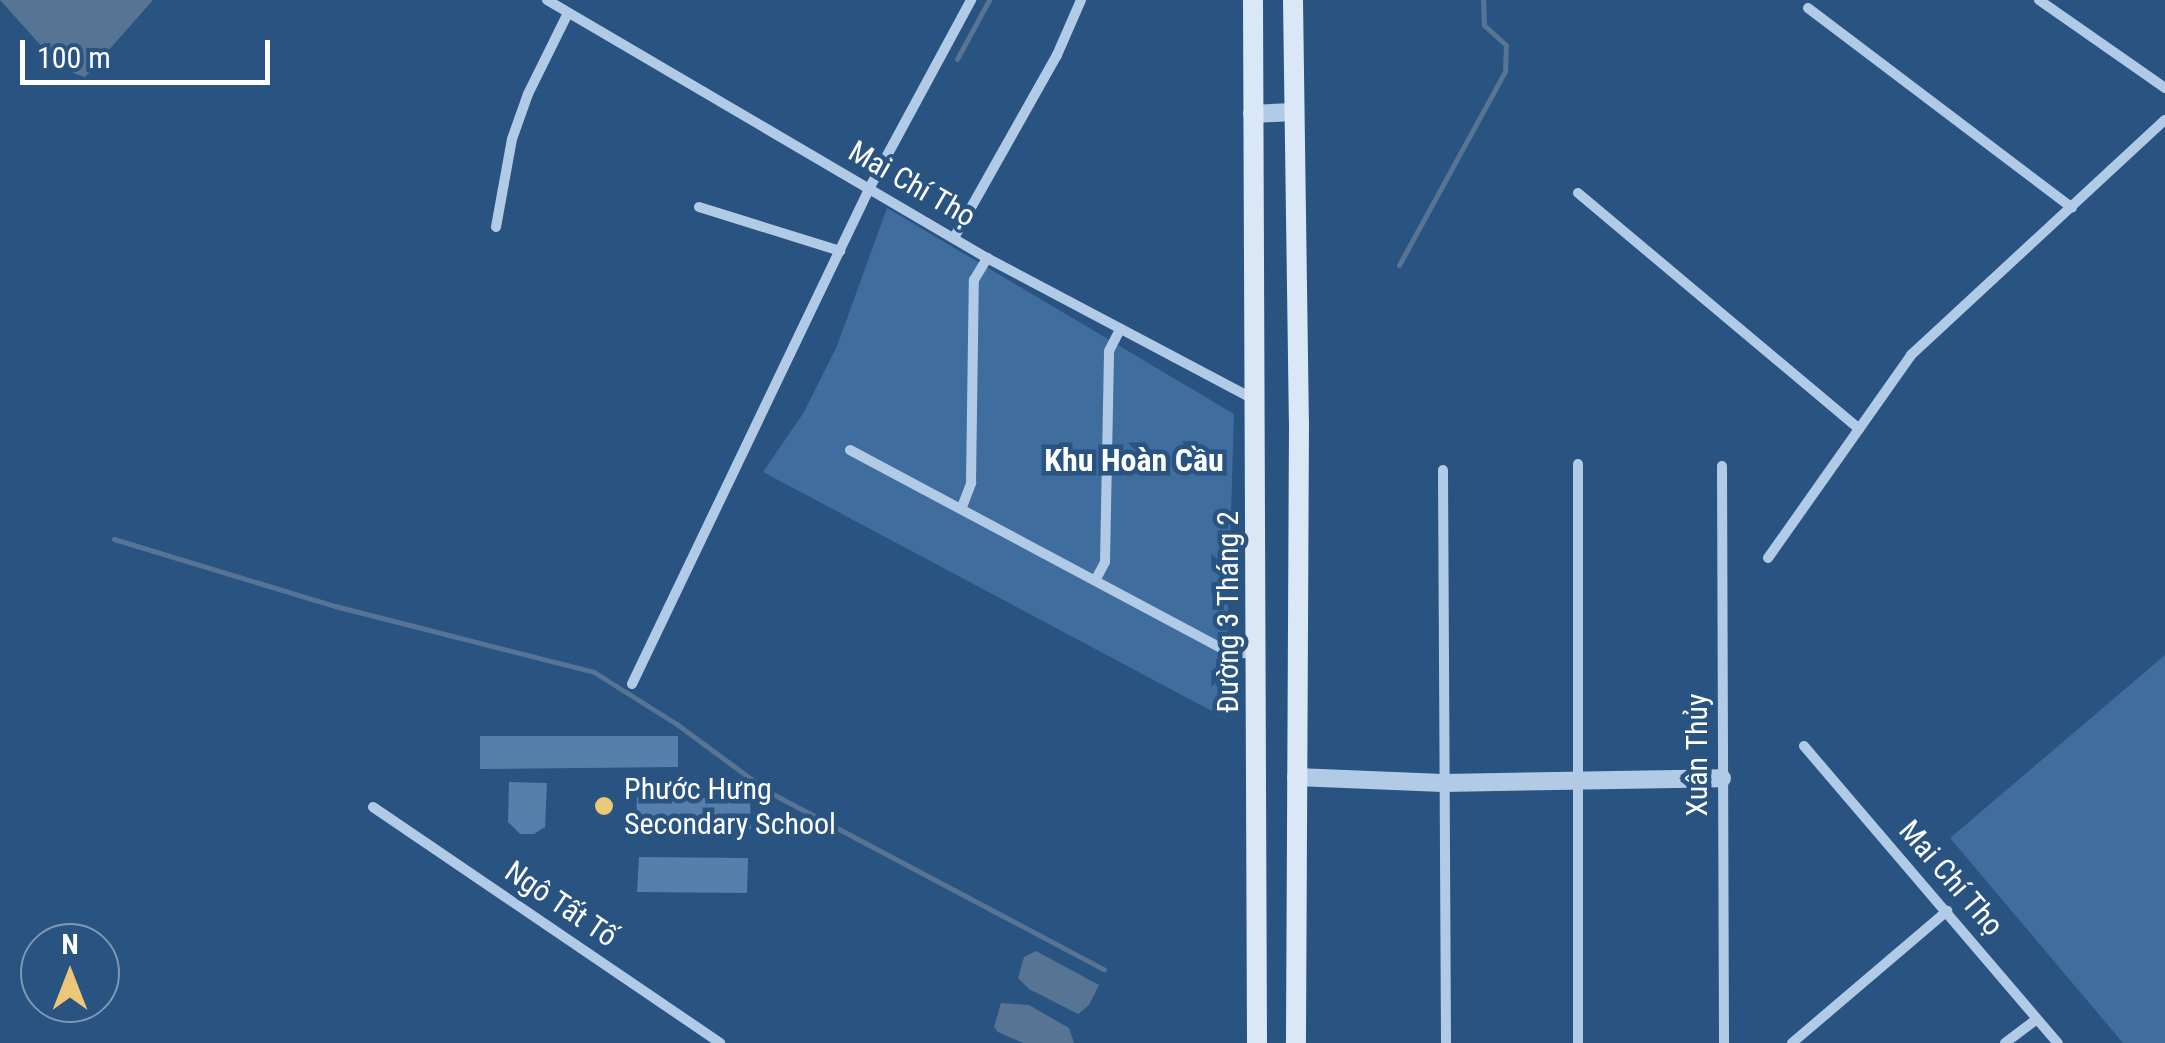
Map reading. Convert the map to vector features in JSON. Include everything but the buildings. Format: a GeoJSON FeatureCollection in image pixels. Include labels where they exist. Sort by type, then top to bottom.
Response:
{"type":"FeatureCollection","features":[{"type":"Feature","properties":{"kind":"main road","name":"Đường 3 Tháng 2"},"geometry":{"type":"LineString","coordinates":[[1253,0],[1258,402],[1258,1043]]}},
{"type":"Feature","properties":{"kind":"main road"},"geometry":{"type":"LineString","coordinates":[[1293,0],[1299,422],[1296,1043]]}},
{"type":"Feature","properties":{"kind":"street","name":"Mai Chí Thọ"},"geometry":{"type":"LineString","coordinates":[[546,0],[987,258],[1258,402]]}},
{"type":"Feature","properties":{"kind":"street"},"geometry":{"type":"LineString","coordinates":[[632,684],[870,187],[970,0]]}},
{"type":"Feature","properties":{"kind":"street"},"geometry":{"type":"LineString","coordinates":[[955,236],[1038,90],[1081,0]]}},
{"type":"Feature","properties":{"kind":"street"},"geometry":{"type":"LineString","coordinates":[[2039,0],[2165,88]]}},
{"type":"Feature","properties":{"kind":"street"},"geometry":{"type":"LineString","coordinates":[[1808,8],[2072,208]]}},
{"type":"Feature","properties":{"kind":"street"},"geometry":{"type":"LineString","coordinates":[[496,227],[512,139],[534,79],[568,12]]}},
{"type":"Feature","properties":{"kind":"street"},"geometry":{"type":"LineString","coordinates":[[1252,114],[1293,112]]}},
{"type":"Feature","properties":{"kind":"street"},"geometry":{"type":"LineString","coordinates":[[1768,558],[1934,330],[2165,120]]}},
{"type":"Feature","properties":{"kind":"street"},"geometry":{"type":"LineString","coordinates":[[1578,193],[1859,428]]}},
{"type":"Feature","properties":{"kind":"street"},"geometry":{"type":"LineString","coordinates":[[700,207],[840,250]]}},
{"type":"Feature","properties":{"kind":"street"},"geometry":{"type":"LineString","coordinates":[[962,507],[971,483],[974,280],[987,258]]}},
{"type":"Feature","properties":{"kind":"street"},"geometry":{"type":"LineString","coordinates":[[1096,579],[1105,562],[1109,351],[1120,329]]}},
{"type":"Feature","properties":{"kind":"street"},"geometry":{"type":"LineString","coordinates":[[850,450],[1232,654],[1259,652]]}},
{"type":"Feature","properties":{"kind":"street"},"geometry":{"type":"LineString","coordinates":[[1578,464],[1578,1043]]}},
{"type":"Feature","properties":{"kind":"street","name":"Xuân Thủy"},"geometry":{"type":"LineString","coordinates":[[1722,466],[1724,1043]]}},
{"type":"Feature","properties":{"kind":"street"},"geometry":{"type":"LineString","coordinates":[[1443,470],[1446,1043]]}},
{"type":"Feature","properties":{"kind":"street","name":"Mai Chí Thọ"},"geometry":{"type":"LineString","coordinates":[[1804,746],[2058,1043]]}},
{"type":"Feature","properties":{"kind":"street"},"geometry":{"type":"LineString","coordinates":[[1296,777],[1443,783],[1722,778]]}},
{"type":"Feature","properties":{"kind":"street","name":"Ngô Tất Tố"},"geometry":{"type":"LineString","coordinates":[[373,807],[720,1043]]}},
{"type":"Feature","properties":{"kind":"street"},"geometry":{"type":"LineString","coordinates":[[1792,1043],[1947,911]]}},
{"type":"Feature","properties":{"kind":"street"},"geometry":{"type":"LineString","coordinates":[[2004,1043],[2037,1018]]}},
{"type":"Feature","properties":{"kind":"shaded area"},"geometry":{"type":"Polygon","coordinates":[[[0,0],[153,0],[85,77],[75,74],[44,49],[0,0]]]}},
{"type":"Feature","properties":{"kind":"shaded area"},"geometry":{"type":"Polygon","coordinates":[[[887,208],[1234,414],[1225,718],[763,472],[804,412],[837,346],[887,208]]]}},
{"type":"Feature","properties":{"kind":"shaded area"},"geometry":{"type":"Polygon","coordinates":[[[2165,655],[2165,1043],[2123,1043],[1950,838],[2165,655]]]}},
{"type":"Feature","properties":{"kind":"shaded area"},"geometry":{"type":"Polygon","coordinates":[[[1036,951],[1099,985],[1089,1005],[1078,1014],[1029,989],[1018,978],[1024,957],[1036,951]]]}},
{"type":"Feature","properties":{"kind":"shaded area"},"geometry":{"type":"Polygon","coordinates":[[[1001,1003],[1029,1005],[1069,1028],[1074,1043],[1023,1043],[998,1032],[994,1027],[1001,1003]]]}},
{"type":"Feature","properties":{"kind":"waterway"},"geometry":{"type":"LineString","coordinates":[[957,59],[989,0]]}},
{"type":"Feature","properties":{"kind":"waterway"},"geometry":{"type":"LineString","coordinates":[[1399,265],[1505,71],[1506,45],[1484,25],[1483,0]]}},
{"type":"Feature","properties":{"kind":"waterway"},"geometry":{"type":"LineString","coordinates":[[114,539],[335,606],[594,672],[678,725],[769,792],[1104,969]]}},
{"type":"Feature","properties":{"kind":"place","name":"Phước Hưng Secondary School"},"geometry":{"type":"Point","coordinates":[604,806]}},
{"type":"Feature","properties":{"kind":"district","name":"Khu Hoàn Cầu"},"geometry":{"type":"Point","coordinates":[1134,460]}}]}
